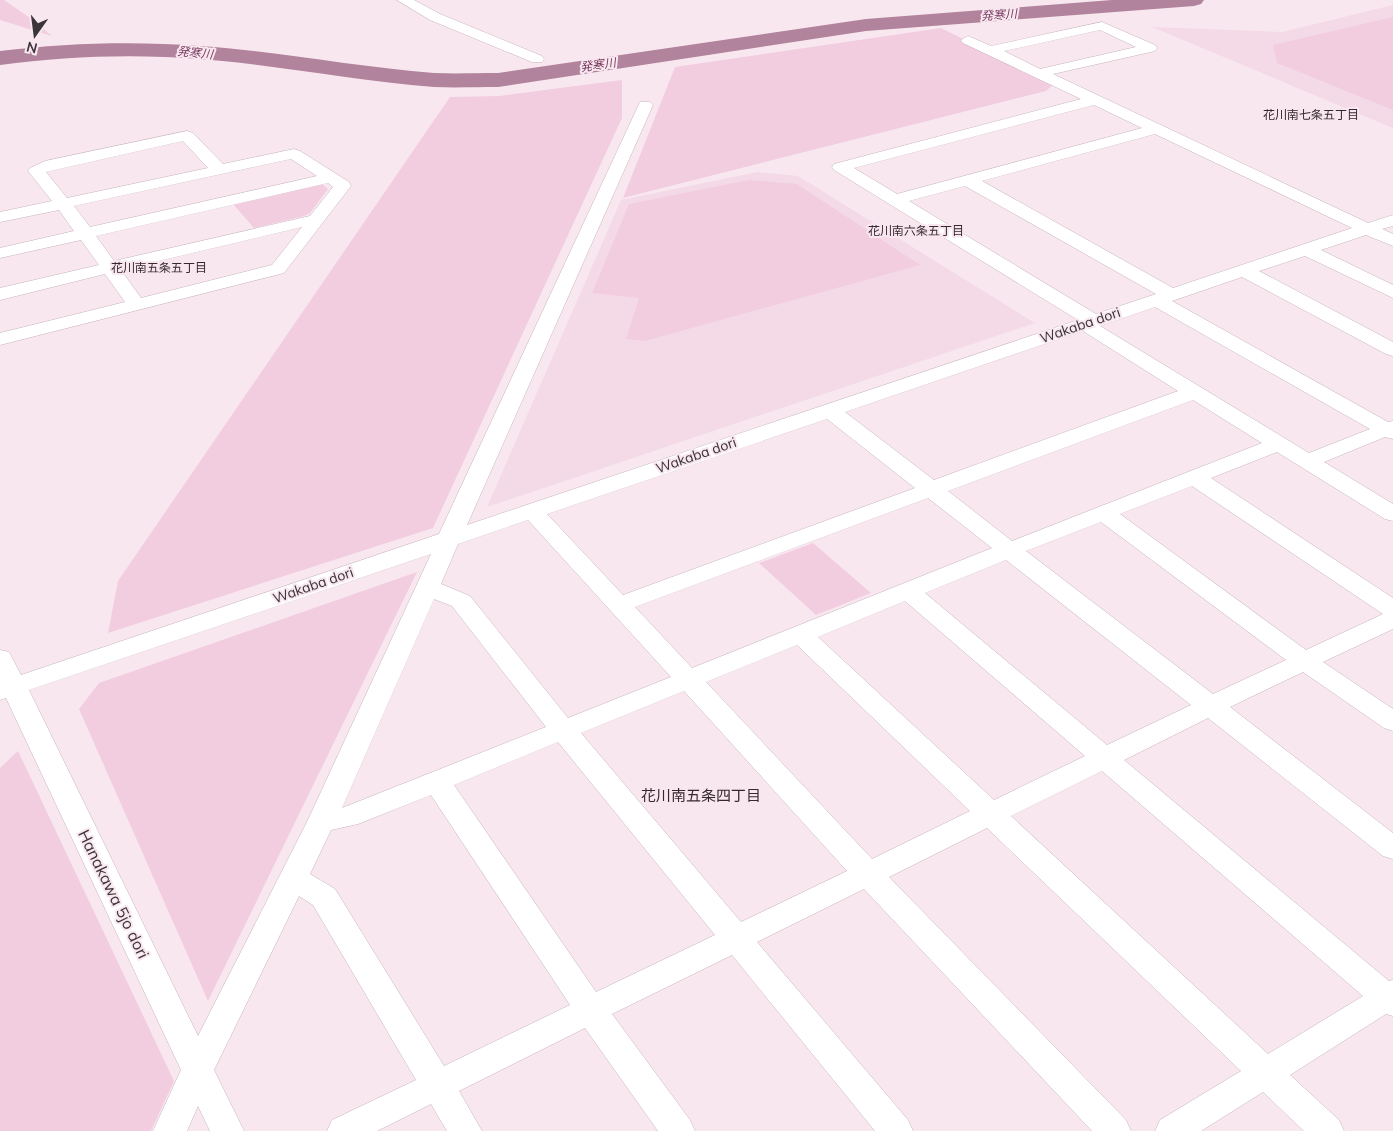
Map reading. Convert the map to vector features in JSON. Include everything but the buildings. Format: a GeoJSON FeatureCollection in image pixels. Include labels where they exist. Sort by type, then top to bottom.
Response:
{"type":"FeatureCollection","features":[{"type":"Feature","properties":{"kind":"street"},"geometry":{"type":"LineString","coordinates":[[404,0],[435,17],[537,59]]}},
{"type":"Feature","properties":{"kind":"street"},"geometry":{"type":"LineString","coordinates":[[991,50],[1102,26],[1150,48],[1040,73]]}},
{"type":"Feature","properties":{"kind":"street"},"geometry":{"type":"LineString","coordinates":[[968,40],[1393,241]]}},
{"type":"Feature","properties":{"kind":"street"},"geometry":{"type":"LineString","coordinates":[[1096,100],[840,167],[1089,322],[1194,392],[1393,514]]}},
{"type":"Feature","properties":{"kind":"street"},"geometry":{"type":"LineString","coordinates":[[170,1131],[198,1069],[321,822],[645,105]]}},
{"type":"Feature","properties":{"kind":"street"},"geometry":{"type":"LineString","coordinates":[[895,200],[1156,128]]}},
{"type":"Feature","properties":{"kind":"street"},"geometry":{"type":"LineString","coordinates":[[137,305],[108,268],[64,203],[36,171],[45,166],[187,136],[219,170]]}},
{"type":"Feature","properties":{"kind":"street"},"geometry":{"type":"LineString","coordinates":[[0,217],[294,154],[343,186],[278,269],[0,339]]}},
{"type":"Feature","properties":{"kind":"street"},"geometry":{"type":"LineString","coordinates":[[0,253],[330,178]]}},
{"type":"Feature","properties":{"kind":"street"},"geometry":{"type":"LineString","coordinates":[[967,180],[1391,430]]}},
{"type":"Feature","properties":{"kind":"street"},"geometry":{"type":"LineString","coordinates":[[0,294],[316,220]]}},
{"type":"Feature","properties":{"kind":"street","name":"Wakaba dori"},"geometry":{"type":"LineString","coordinates":[[7,689],[1393,220]]}},
{"type":"Feature","properties":{"kind":"street"},"geometry":{"type":"LineString","coordinates":[[1305,250],[1393,292]]}},
{"type":"Feature","properties":{"kind":"street"},"geometry":{"type":"LineString","coordinates":[[1243,270],[1393,350]]}},
{"type":"Feature","properties":{"kind":"street"},"geometry":{"type":"LineString","coordinates":[[1373,339],[1393,332]]}},
{"type":"Feature","properties":{"kind":"street"},"geometry":{"type":"LineString","coordinates":[[618,605],[1194,392]]}},
{"type":"Feature","properties":{"kind":"street"},"geometry":{"type":"LineString","coordinates":[[829,410],[1393,848]]}},
{"type":"Feature","properties":{"kind":"street"},"geometry":{"type":"LineString","coordinates":[[1307,461],[1391,430]]}},
{"type":"Feature","properties":{"kind":"street"},"geometry":{"type":"LineString","coordinates":[[321,822],[348,817],[1009,550],[1279,444]]}},
{"type":"Feature","properties":{"kind":"street"},"geometry":{"type":"LineString","coordinates":[[1194,477],[1393,609]]}},
{"type":"Feature","properties":{"kind":"street"},"geometry":{"type":"LineString","coordinates":[[532,511],[868,874],[1114,1131]]}},
{"type":"Feature","properties":{"kind":"street"},"geometry":{"type":"LineString","coordinates":[[1104,512],[1304,661],[1393,722]]}},
{"type":"Feature","properties":{"kind":"street"},"geometry":{"type":"LineString","coordinates":[[426,587],[461,601],[563,730],[896,1131]]}},
{"type":"Feature","properties":{"kind":"street"},"geometry":{"type":"LineString","coordinates":[[908,591],[1391,998],[1266,1072],[1172,1131]]}},
{"type":"Feature","properties":{"kind":"street"},"geometry":{"type":"LineString","coordinates":[[344,1131],[1210,706],[1393,619]]}},
{"type":"Feature","properties":{"kind":"street"},"geometry":{"type":"LineString","coordinates":[[800,634],[1328,1131]]}},
{"type":"Feature","properties":{"kind":"street","name":"Hanakawa 5jo dori"},"geometry":{"type":"LineString","coordinates":[[0,658],[7,689],[198,1069],[227,1131]]}},
{"type":"Feature","properties":{"kind":"street"},"geometry":{"type":"LineString","coordinates":[[436,781],[592,1010],[678,1131]]}},
{"type":"Feature","properties":{"kind":"street"},"geometry":{"type":"LineString","coordinates":[[293,878],[324,897],[465,1131]]}},
{"type":"Feature","properties":{"kind":"shaded area"},"geometry":{"type":"Polygon","coordinates":[[[0,0],[4,0],[30,18],[52,36],[0,20],[0,0]]]}},
{"type":"Feature","properties":{"kind":"shaded area"},"geometry":{"type":"Polygon","coordinates":[[[1393,5],[1393,128],[1152,27],[1282,32],[1393,5]]]}},
{"type":"Feature","properties":{"kind":"shaded area"},"geometry":{"type":"Polygon","coordinates":[[[1393,17],[1393,110],[1277,63],[1273,45],[1393,17]]]}},
{"type":"Feature","properties":{"kind":"shaded area"},"geometry":{"type":"Polygon","coordinates":[[[941,28],[1054,84],[1046,91],[623,198],[675,67],[941,28]]]}},
{"type":"Feature","properties":{"kind":"shaded area"},"geometry":{"type":"Polygon","coordinates":[[[622,80],[622,118],[433,528],[108,633],[118,581],[450,97],[499,96],[622,80]]]}},
{"type":"Feature","properties":{"kind":"shaded area"},"geometry":{"type":"Polygon","coordinates":[[[757,172],[798,176],[1035,323],[487,507],[621,200],[757,172]]]}},
{"type":"Feature","properties":{"kind":"shaded area"},"geometry":{"type":"Polygon","coordinates":[[[749,180],[797,184],[920,265],[645,341],[626,339],[639,298],[592,293],[629,204],[749,180]]]}},
{"type":"Feature","properties":{"kind":"shaded area"},"geometry":{"type":"Polygon","coordinates":[[[315,184],[323,185],[328,189],[310,213],[304,216],[254,228],[233,204],[315,184]]]}},
{"type":"Feature","properties":{"kind":"shaded area"},"geometry":{"type":"Polygon","coordinates":[[[813,543],[871,593],[816,615],[759,563],[813,543]]]}},
{"type":"Feature","properties":{"kind":"shaded area"},"geometry":{"type":"Polygon","coordinates":[[[417,572],[208,1001],[79,709],[99,683],[417,572]]]}},
{"type":"Feature","properties":{"kind":"shaded area"},"geometry":{"type":"Polygon","coordinates":[[[18,751],[174,1081],[151,1131],[0,1131],[0,768],[18,751]]]}},
{"type":"Feature","properties":{"kind":"waterway","name":"発寒川"},"geometry":{"type":"LineString","coordinates":[[1149,0],[1152,3]]}},
{"type":"Feature","properties":{"kind":"waterway","name":"発寒川"},"geometry":{"type":"LineString","coordinates":[[0,58],[50,52],[151,49],[252,57],[436,80],[498,80],[866,25],[1194,0]]}},
{"type":"Feature","properties":{"kind":"district","name":"花川南七条五丁目"},"geometry":{"type":"Point","coordinates":[1311,115]}},
{"type":"Feature","properties":{"kind":"district","name":"花川南六条五丁目"},"geometry":{"type":"Point","coordinates":[916,231]}},
{"type":"Feature","properties":{"kind":"district","name":"花川南五条五丁目"},"geometry":{"type":"Point","coordinates":[159,268]}},
{"type":"Feature","properties":{"kind":"district","name":"花川南五条四丁目"},"geometry":{"type":"Point","coordinates":[701,796]}}]}
